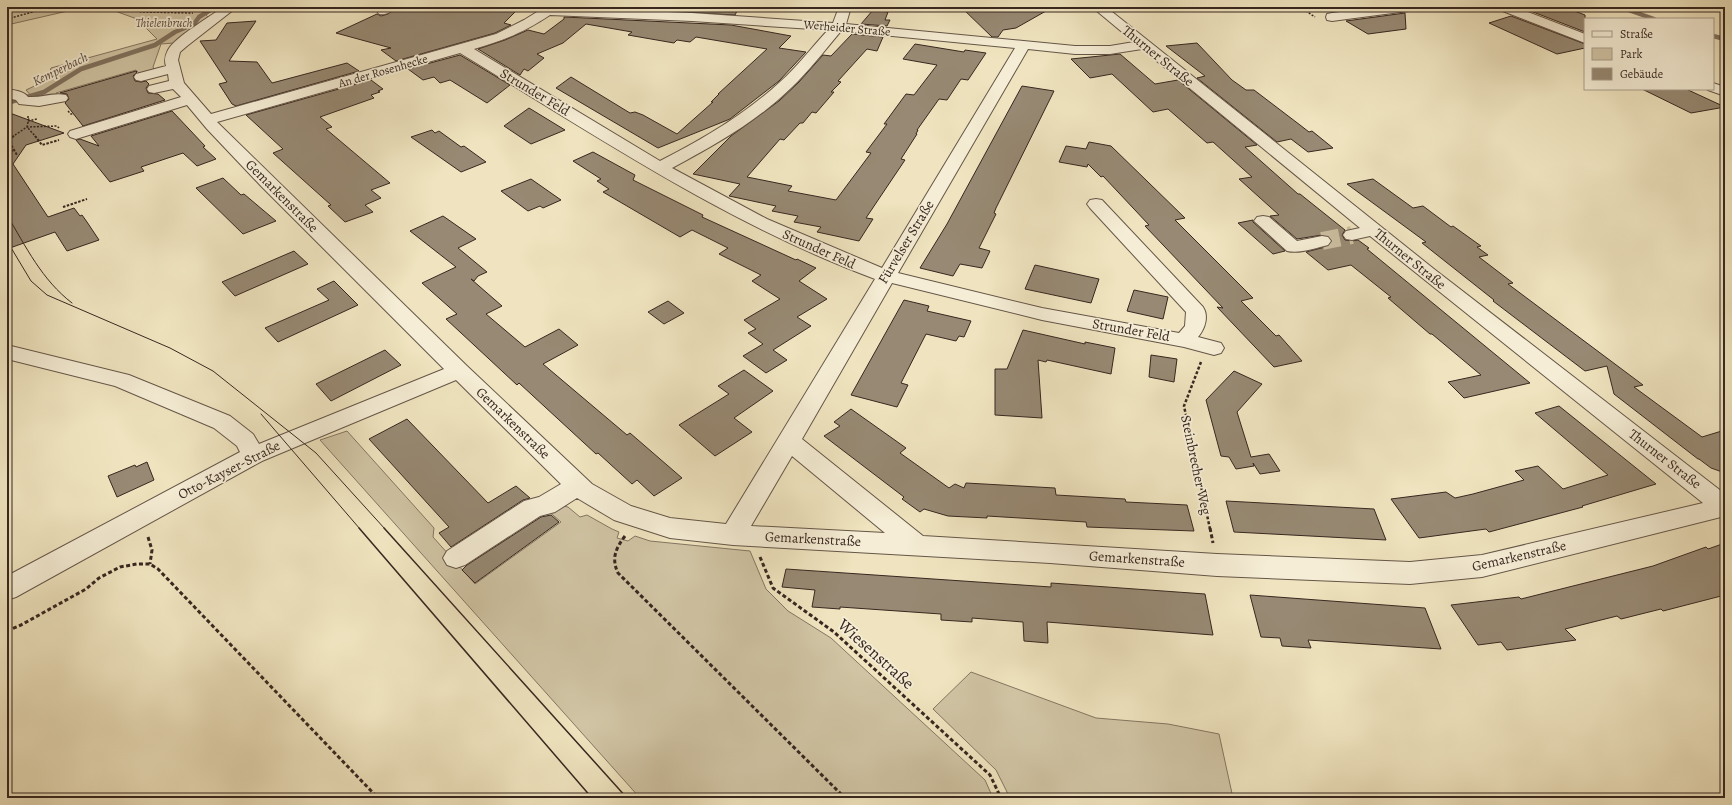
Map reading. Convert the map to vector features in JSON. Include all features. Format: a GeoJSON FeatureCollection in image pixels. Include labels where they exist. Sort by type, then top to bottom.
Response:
{"type":"FeatureCollection","features":[{"type":"Feature","properties":{"kind":"street"},"geometry":{"type":"LineString","coordinates":[[175,75],[171,60],[182,43],[231,7]]}},
{"type":"Feature","properties":{"kind":"street"},"geometry":{"type":"LineString","coordinates":[[660,168],[716,138],[744,119],[786,85],[838,27],[846,7]]}},
{"type":"Feature","properties":{"kind":"street","name":"Thurner Straße"},"geometry":{"type":"LineString","coordinates":[[1098,7],[1374,230],[1725,507]]}},
{"type":"Feature","properties":{"kind":"street"},"geometry":{"type":"LineString","coordinates":[[1332,17],[1408,7]]}},
{"type":"Feature","properties":{"kind":"street"},"geometry":{"type":"LineString","coordinates":[[1504,7],[1584,39]]}},
{"type":"Feature","properties":{"kind":"street","name":"Werheider Straße"},"geometry":{"type":"LineString","coordinates":[[551,9],[695,12],[1075,50],[1110,50],[1144,45]]}},
{"type":"Feature","properties":{"kind":"street","name":"An der Rosenhecke"},"geometry":{"type":"LineString","coordinates":[[207,120],[464,49],[501,37],[551,9]]}},
{"type":"Feature","properties":{"kind":"street","name":"Fürvelser Straße"},"geometry":{"type":"LineString","coordinates":[[733,535],[885,276],[1024,45]]}},
{"type":"Feature","properties":{"kind":"street","name":"Strunder Feld"},"geometry":{"type":"LineString","coordinates":[[464,49],[660,168],[761,223],[858,266],[885,276],[1042,314],[1184,340],[1214,348]]}},
{"type":"Feature","properties":{"kind":"street"},"geometry":{"type":"LineString","coordinates":[[141,77],[175,75]]}},
{"type":"Feature","properties":{"kind":"street"},"geometry":{"type":"LineString","coordinates":[[154,89],[175,75]]}},
{"type":"Feature","properties":{"kind":"street","name":"Gemarkenstraße"},"geometry":{"type":"LineString","coordinates":[[175,75],[180,89],[191,99],[207,120],[271,186],[459,371],[583,490],[623,513],[670,528],[733,535],[917,545],[1217,565],[1410,573],[1482,566],[1725,507]]}},
{"type":"Feature","properties":{"kind":"street"},"geometry":{"type":"LineString","coordinates":[[1714,87],[1725,92]]}},
{"type":"Feature","properties":{"kind":"street"},"geometry":{"type":"LineString","coordinates":[[14,92],[33,103],[61,98]]}},
{"type":"Feature","properties":{"kind":"street"},"geometry":{"type":"LineString","coordinates":[[71,136],[97,123],[144,109],[191,99]]}},
{"type":"Feature","properties":{"kind":"street"},"geometry":{"type":"LineString","coordinates":[[1096,204],[1196,311],[1195,328],[1184,340]]}},
{"type":"Feature","properties":{"kind":"street"},"geometry":{"type":"LineString","coordinates":[[1263,221],[1293,247],[1322,241]]}},
{"type":"Feature","properties":{"kind":"street"},"geometry":{"type":"LineString","coordinates":[[1352,235],[1374,230]]}},
{"type":"Feature","properties":{"kind":"street"},"geometry":{"type":"LineString","coordinates":[[7,352],[121,380],[143,389],[222,422],[245,440],[254,455]]}},
{"type":"Feature","properties":{"kind":"street","name":"Otto-Kayser-Straße"},"geometry":{"type":"LineString","coordinates":[[7,588],[254,455],[459,371]]}},
{"type":"Feature","properties":{"kind":"street"},"geometry":{"type":"LineString","coordinates":[[788,440],[917,545]]}},
{"type":"Feature","properties":{"kind":"street"},"geometry":{"type":"LineString","coordinates":[[456,558],[533,508],[546,505],[578,485]]}},
{"type":"Feature","properties":{"kind":"path"},"geometry":{"type":"LineString","coordinates":[[30,12],[34,7]]}},
{"type":"Feature","properties":{"kind":"path"},"geometry":{"type":"LineString","coordinates":[[7,19],[51,7]]}},
{"type":"Feature","properties":{"kind":"path"},"geometry":{"type":"LineString","coordinates":[[130,7],[141,12],[151,13],[194,13]]}},
{"type":"Feature","properties":{"kind":"path"},"geometry":{"type":"LineString","coordinates":[[133,8],[158,7]]}},
{"type":"Feature","properties":{"kind":"path"},"geometry":{"type":"LineString","coordinates":[[69,112],[74,114]]}},
{"type":"Feature","properties":{"kind":"path"},"geometry":{"type":"LineString","coordinates":[[23,115],[29,117],[27,127]]}},
{"type":"Feature","properties":{"kind":"path"},"geometry":{"type":"LineString","coordinates":[[16,155],[10,143],[10,139],[27,127],[57,126],[71,136]]}},
{"type":"Feature","properties":{"kind":"path"},"geometry":{"type":"LineString","coordinates":[[27,127],[42,145],[71,136]]}},
{"type":"Feature","properties":{"kind":"path"},"geometry":{"type":"LineString","coordinates":[[7,153],[14,150]]}},
{"type":"Feature","properties":{"kind":"path"},"geometry":{"type":"LineString","coordinates":[[64,207],[87,199]]}},
{"type":"Feature","properties":{"kind":"path","name":"Steinbrecher Weg"},"geometry":{"type":"LineString","coordinates":[[1184,340],[1203,357],[1184,406],[1217,565]]}},
{"type":"Feature","properties":{"kind":"path"},"geometry":{"type":"LineString","coordinates":[[638,518],[617,546],[613,564],[618,573],[845,798]]}},
{"type":"Feature","properties":{"kind":"path"},"geometry":{"type":"LineString","coordinates":[[135,519],[151,542],[152,556],[150,564]]}},
{"type":"Feature","properties":{"kind":"path","name":"Wiesenstraße"},"geometry":{"type":"LineString","coordinates":[[759,556],[773,588],[834,632],[990,775],[1001,798]]}},
{"type":"Feature","properties":{"kind":"path"},"geometry":{"type":"LineString","coordinates":[[7,631],[21,625],[86,589],[99,578],[120,567],[137,564],[150,564],[158,569],[378,798]]}},
{"type":"Feature","properties":{"kind":"green space"},"geometry":{"type":"Polygon","coordinates":[[[7,7],[85,7],[7,25],[7,7]]]}},
{"type":"Feature","properties":{"kind":"green space","name":"Thielenbruch"},"geometry":{"type":"Polygon","coordinates":[[[104,7],[218,7],[206,15],[208,17],[174,43],[161,44],[153,67],[155,71],[141,75],[136,70],[56,93],[58,96],[33,98],[26,90],[47,80],[51,68],[157,39],[137,19],[104,7]]]}},
{"type":"Feature","properties":{"kind":"green space"},"geometry":{"type":"Polygon","coordinates":[[[347,431],[434,528],[433,537],[475,584],[561,522],[547,510],[555,504],[568,507],[580,517],[587,515],[619,532],[617,538],[628,541],[635,536],[650,541],[750,551],[766,589],[788,611],[831,638],[985,780],[993,798],[640,798],[320,440],[347,431]]]}},
{"type":"Feature","properties":{"kind":"green space"},"geometry":{"type":"Polygon","coordinates":[[[971,672],[1096,718],[1168,724],[1219,734],[1233,798],[1010,798],[996,770],[933,709],[971,672]]]}},
{"type":"Feature","properties":{"kind":"building"},"geometry":{"type":"Polygon","coordinates":[[[396,7],[520,7],[504,23],[511,25],[495,33],[396,61],[381,50],[391,48],[336,33],[377,14],[381,16],[388,14],[396,7]]]}},
{"type":"Feature","properties":{"kind":"building"},"geometry":{"type":"Polygon","coordinates":[[[582,7],[736,7],[734,9],[738,9],[735,15],[582,7]]]}},
{"type":"Feature","properties":{"kind":"building"},"geometry":{"type":"Polygon","coordinates":[[[961,7],[1053,7],[1016,28],[1003,30],[998,37],[992,37],[961,7]]]}},
{"type":"Feature","properties":{"kind":"building"},"geometry":{"type":"Polygon","coordinates":[[[1325,7],[1367,7],[1332,12],[1325,7]]]}},
{"type":"Feature","properties":{"kind":"building"},"geometry":{"type":"Polygon","coordinates":[[[1538,7],[1564,7],[1585,15],[1584,32],[1528,10],[1538,7]]]}},
{"type":"Feature","properties":{"kind":"building"},"geometry":{"type":"Polygon","coordinates":[[[873,10],[888,12],[885,20],[890,20],[887,26],[861,24],[873,10]]]}},
{"type":"Feature","properties":{"kind":"building"},"geometry":{"type":"Polygon","coordinates":[[[1405,13],[1406,29],[1368,34],[1346,21],[1405,13]]]}},
{"type":"Feature","properties":{"kind":"building"},"geometry":{"type":"Polygon","coordinates":[[[1511,16],[1584,44],[1584,48],[1557,54],[1489,23],[1511,16]]]}},
{"type":"Feature","properties":{"kind":"building"},"geometry":{"type":"Polygon","coordinates":[[[564,17],[731,25],[791,36],[779,48],[806,52],[779,81],[730,119],[658,148],[556,88],[571,77],[630,113],[635,112],[643,115],[677,134],[713,102],[711,102],[718,94],[767,49],[696,37],[690,42],[677,40],[674,43],[628,35],[632,32],[586,24],[563,43],[537,54],[544,58],[528,71],[524,69],[520,75],[478,49],[528,30],[544,34],[564,19],[564,17]]]}},
{"type":"Feature","properties":{"kind":"building"},"geometry":{"type":"Polygon","coordinates":[[[256,21],[229,61],[257,62],[272,83],[347,63],[359,71],[236,106],[232,104],[219,84],[227,82],[200,41],[216,40],[227,23],[256,21]]]}},
{"type":"Feature","properties":{"kind":"building"},"geometry":{"type":"Polygon","coordinates":[[[852,34],[883,37],[877,51],[867,49],[838,81],[841,82],[831,92],[834,92],[816,113],[812,112],[803,123],[800,123],[784,140],[780,139],[747,177],[792,186],[788,191],[836,200],[871,153],[866,152],[887,124],[884,124],[906,94],[914,95],[937,65],[903,59],[915,44],[964,52],[965,50],[986,53],[968,80],[961,79],[947,100],[939,99],[917,130],[917,134],[901,159],[905,160],[866,218],[873,219],[859,241],[817,232],[821,227],[794,222],[798,216],[772,211],[776,206],[729,196],[740,184],[693,174],[731,136],[779,101],[799,82],[823,55],[831,56],[852,34]]]}},
{"type":"Feature","properties":{"kind":"building"},"geometry":{"type":"Polygon","coordinates":[[[1197,43],[1232,80],[1246,90],[1254,90],[1309,132],[1312,131],[1333,148],[1308,152],[1291,139],[1277,142],[1197,78],[1205,76],[1166,46],[1197,43]]]}},
{"type":"Feature","properties":{"kind":"building"},"geometry":{"type":"Polygon","coordinates":[[[1120,54],[1155,84],[1178,80],[1257,145],[1245,147],[1298,194],[1300,194],[1345,230],[1342,235],[1345,240],[1358,240],[1369,248],[1367,249],[1530,383],[1464,398],[1448,382],[1481,375],[1432,334],[1430,334],[1388,298],[1391,297],[1351,265],[1328,270],[1306,252],[1329,246],[1332,241],[1329,236],[1322,235],[1297,239],[1270,216],[1279,215],[1239,179],[1252,177],[1213,142],[1207,143],[1168,109],[1153,112],[1112,74],[1090,78],[1071,59],[1120,54]]]}},
{"type":"Feature","properties":{"kind":"building"},"geometry":{"type":"Polygon","coordinates":[[[460,55],[510,85],[487,103],[450,80],[440,83],[434,77],[423,80],[408,69],[460,55]]]}},
{"type":"Feature","properties":{"kind":"building"},"geometry":{"type":"Polygon","coordinates":[[[136,71],[137,72],[133,76],[135,81],[146,81],[149,84],[146,88],[148,93],[158,94],[165,100],[83,126],[65,103],[69,99],[67,94],[60,93],[136,71]]]}},
{"type":"Feature","properties":{"kind":"building"},"geometry":{"type":"Polygon","coordinates":[[[371,80],[383,89],[378,91],[380,92],[371,95],[374,98],[320,117],[332,127],[326,129],[390,183],[371,190],[381,198],[365,205],[373,212],[345,222],[328,206],[331,205],[273,153],[283,149],[246,115],[371,80]]]}},
{"type":"Feature","properties":{"kind":"building"},"geometry":{"type":"Polygon","coordinates":[[[1022,86],[1054,91],[996,208],[994,213],[996,214],[979,248],[990,251],[982,268],[960,264],[953,276],[920,268],[947,224],[1022,86]]]}},
{"type":"Feature","properties":{"kind":"building"},"geometry":{"type":"Polygon","coordinates":[[[1644,90],[1688,90],[1725,107],[1691,113],[1644,90]]]}},
{"type":"Feature","properties":{"kind":"building"},"geometry":{"type":"Polygon","coordinates":[[[529,108],[565,130],[531,144],[504,126],[529,108]]]}},
{"type":"Feature","properties":{"kind":"building"},"geometry":{"type":"Polygon","coordinates":[[[172,111],[205,146],[203,147],[216,159],[197,166],[183,153],[141,167],[144,171],[110,182],[76,140],[80,139],[99,146],[91,136],[172,111]]]}},
{"type":"Feature","properties":{"kind":"building"},"geometry":{"type":"Polygon","coordinates":[[[7,112],[64,133],[26,145],[13,164],[48,217],[74,208],[80,216],[82,215],[99,240],[67,251],[55,232],[7,249],[7,112]]]}},
{"type":"Feature","properties":{"kind":"building"},"geometry":{"type":"Polygon","coordinates":[[[432,130],[435,133],[439,131],[461,147],[464,146],[486,162],[461,172],[411,137],[432,130]]]}},
{"type":"Feature","properties":{"kind":"building"},"geometry":{"type":"Polygon","coordinates":[[[1089,142],[1111,146],[1185,218],[1175,220],[1253,298],[1241,301],[1276,336],[1279,335],[1302,361],[1274,367],[1217,307],[1223,308],[1145,226],[1149,225],[1103,176],[1101,177],[1088,164],[1087,167],[1059,162],[1066,146],[1086,149],[1089,142]]]}},
{"type":"Feature","properties":{"kind":"building"},"geometry":{"type":"Polygon","coordinates":[[[593,152],[635,175],[633,180],[703,215],[702,217],[816,268],[799,281],[827,299],[797,317],[811,326],[773,350],[787,360],[766,373],[743,356],[763,344],[748,333],[756,329],[744,320],[780,299],[752,281],[761,275],[719,254],[728,248],[692,230],[680,237],[603,192],[609,189],[597,181],[601,179],[573,161],[593,152]]]}},
{"type":"Feature","properties":{"kind":"building"},"geometry":{"type":"Polygon","coordinates":[[[223,178],[241,195],[244,194],[276,221],[243,234],[196,188],[223,178]]]}},
{"type":"Feature","properties":{"kind":"building"},"geometry":{"type":"Polygon","coordinates":[[[531,179],[561,200],[543,208],[540,206],[528,211],[501,191],[531,179]]]}},
{"type":"Feature","properties":{"kind":"building"},"geometry":{"type":"Polygon","coordinates":[[[1373,179],[1413,208],[1423,206],[1451,227],[1453,226],[1481,246],[1477,247],[1488,255],[1479,257],[1513,283],[1508,284],[1643,385],[1634,387],[1702,437],[1725,430],[1725,473],[1711,468],[1698,459],[1614,394],[1607,366],[1585,371],[1493,301],[1494,300],[1422,243],[1426,242],[1347,184],[1373,179]]]}},
{"type":"Feature","properties":{"kind":"building"},"geometry":{"type":"Polygon","coordinates":[[[443,216],[476,239],[458,248],[487,272],[478,276],[474,281],[471,279],[502,306],[486,314],[525,347],[559,329],[578,345],[543,364],[627,435],[630,433],[682,478],[654,496],[637,480],[632,484],[598,453],[596,454],[519,383],[517,385],[446,319],[457,314],[422,283],[456,267],[410,231],[443,216]]]}},
{"type":"Feature","properties":{"kind":"building"},"geometry":{"type":"Polygon","coordinates":[[[1253,220],[1253,222],[1285,251],[1273,254],[1238,223],[1253,220]]]}},
{"type":"Feature","properties":{"kind":"building"},"geometry":{"type":"Polygon","coordinates":[[[294,251],[308,264],[235,296],[222,282],[294,251]]]}},
{"type":"Feature","properties":{"kind":"building"},"geometry":{"type":"Polygon","coordinates":[[[1035,265],[1099,279],[1091,303],[1025,289],[1035,265]]]}},
{"type":"Feature","properties":{"kind":"building"},"geometry":{"type":"Polygon","coordinates":[[[334,281],[358,305],[278,342],[265,328],[329,300],[317,289],[334,281]]]}},
{"type":"Feature","properties":{"kind":"building"},"geometry":{"type":"Polygon","coordinates":[[[1134,290],[1168,297],[1163,319],[1127,311],[1134,290]]]}},
{"type":"Feature","properties":{"kind":"building"},"geometry":{"type":"Polygon","coordinates":[[[904,300],[929,306],[927,311],[971,321],[964,337],[959,336],[956,341],[926,334],[901,383],[908,385],[897,407],[851,395],[904,300]]]}},
{"type":"Feature","properties":{"kind":"building"},"geometry":{"type":"Polygon","coordinates":[[[668,301],[684,313],[664,324],[648,312],[668,301]]]}},
{"type":"Feature","properties":{"kind":"building"},"geometry":{"type":"Polygon","coordinates":[[[1023,330],[1085,344],[1085,342],[1115,348],[1111,374],[1047,360],[1046,362],[1038,360],[1042,418],[995,415],[995,369],[1007,369],[1023,330]]]}},
{"type":"Feature","properties":{"kind":"building"},"geometry":{"type":"Polygon","coordinates":[[[385,350],[401,365],[331,401],[316,384],[385,350]]]}},
{"type":"Feature","properties":{"kind":"building"},"geometry":{"type":"Polygon","coordinates":[[[1151,355],[1177,359],[1174,382],[1149,377],[1151,355]]]}},
{"type":"Feature","properties":{"kind":"building"},"geometry":{"type":"Polygon","coordinates":[[[744,370],[773,391],[734,418],[752,432],[715,456],[679,425],[729,394],[718,386],[744,370]]]}},
{"type":"Feature","properties":{"kind":"building"},"geometry":{"type":"Polygon","coordinates":[[[1234,371],[1262,384],[1237,412],[1251,457],[1269,454],[1280,471],[1260,474],[1253,463],[1254,466],[1236,469],[1229,457],[1221,456],[1206,400],[1234,371]]]}},
{"type":"Feature","properties":{"kind":"building"},"geometry":{"type":"Polygon","coordinates":[[[1559,406],[1656,484],[1582,506],[1583,507],[1489,532],[1486,529],[1419,538],[1391,499],[1446,492],[1455,498],[1473,494],[1524,480],[1515,471],[1538,466],[1563,489],[1608,475],[1535,413],[1559,406]]]}},
{"type":"Feature","properties":{"kind":"building"},"geometry":{"type":"Polygon","coordinates":[[[851,409],[906,448],[900,453],[949,488],[955,484],[964,488],[966,483],[1055,488],[1056,495],[1125,499],[1126,502],[1187,505],[1194,531],[1087,527],[1086,522],[987,516],[987,518],[948,516],[924,509],[920,512],[902,499],[904,497],[824,436],[840,426],[834,422],[851,409]]]}},
{"type":"Feature","properties":{"kind":"building"},"geometry":{"type":"Polygon","coordinates":[[[407,419],[488,503],[516,486],[530,498],[523,500],[451,547],[439,533],[449,527],[369,439],[407,419]]]}},
{"type":"Feature","properties":{"kind":"building"},"geometry":{"type":"Polygon","coordinates":[[[147,462],[154,480],[117,497],[108,476],[135,465],[136,467],[147,462]]]}},
{"type":"Feature","properties":{"kind":"building"},"geometry":{"type":"Polygon","coordinates":[[[1226,501],[1374,509],[1386,540],[1234,532],[1226,501]]]}},
{"type":"Feature","properties":{"kind":"building"},"geometry":{"type":"Polygon","coordinates":[[[551,515],[559,522],[475,583],[462,570],[467,565],[541,517],[551,515]]]}},
{"type":"Feature","properties":{"kind":"building"},"geometry":{"type":"Polygon","coordinates":[[[1725,543],[1725,595],[1663,611],[1661,609],[1621,619],[1617,616],[1565,629],[1576,640],[1507,650],[1501,642],[1478,645],[1451,605],[1519,597],[1521,599],[1653,566],[1706,547],[1708,549],[1725,543]]]}},
{"type":"Feature","properties":{"kind":"building"},"geometry":{"type":"Polygon","coordinates":[[[786,569],[1051,587],[1051,583],[1205,594],[1213,635],[1047,622],[1048,643],[1024,641],[1023,622],[972,618],[972,622],[941,620],[941,614],[840,607],[840,609],[812,607],[815,590],[782,587],[786,569]]]}},
{"type":"Feature","properties":{"kind":"building"},"geometry":{"type":"Polygon","coordinates":[[[1250,595],[1425,608],[1441,649],[1308,640],[1311,648],[1282,646],[1280,638],[1261,637],[1250,595]]]}},
{"type":"Feature","properties":{"kind":"waterway","name":"Kemperbach"},"geometry":{"type":"LineString","coordinates":[[7,103],[44,92],[81,69],[155,45],[175,32],[194,24],[199,17],[213,8],[197,7]]}},
{"type":"Feature","properties":{"kind":"waterway"},"geometry":{"type":"LineString","coordinates":[[1620,7],[1651,18]]}},
{"type":"Feature","properties":{"kind":"waterway"},"geometry":{"type":"LineString","coordinates":[[1714,36],[1725,39]]}},
{"type":"Feature","properties":{"kind":"tunnel"},"geometry":{"type":"LineString","coordinates":[[1322,241],[1352,235]]}},
{"type":"Feature","properties":{"kind":"tram line"},"geometry":{"type":"LineString","coordinates":[[7,215],[43,273],[61,294],[72,303]]}},
{"type":"Feature","properties":{"kind":"tram line"},"geometry":{"type":"LineString","coordinates":[[7,241],[31,281],[47,295],[170,348],[213,371],[316,453],[385,529]]}},
{"type":"Feature","properties":{"kind":"tram line"},"geometry":{"type":"LineString","coordinates":[[261,414],[360,529]]}},
{"type":"Feature","properties":{"kind":"tram line"},"geometry":{"type":"LineString","coordinates":[[359,528],[592,798]]}},
{"type":"Feature","properties":{"kind":"tram line"},"geometry":{"type":"LineString","coordinates":[[384,528],[627,798]]}}]}
